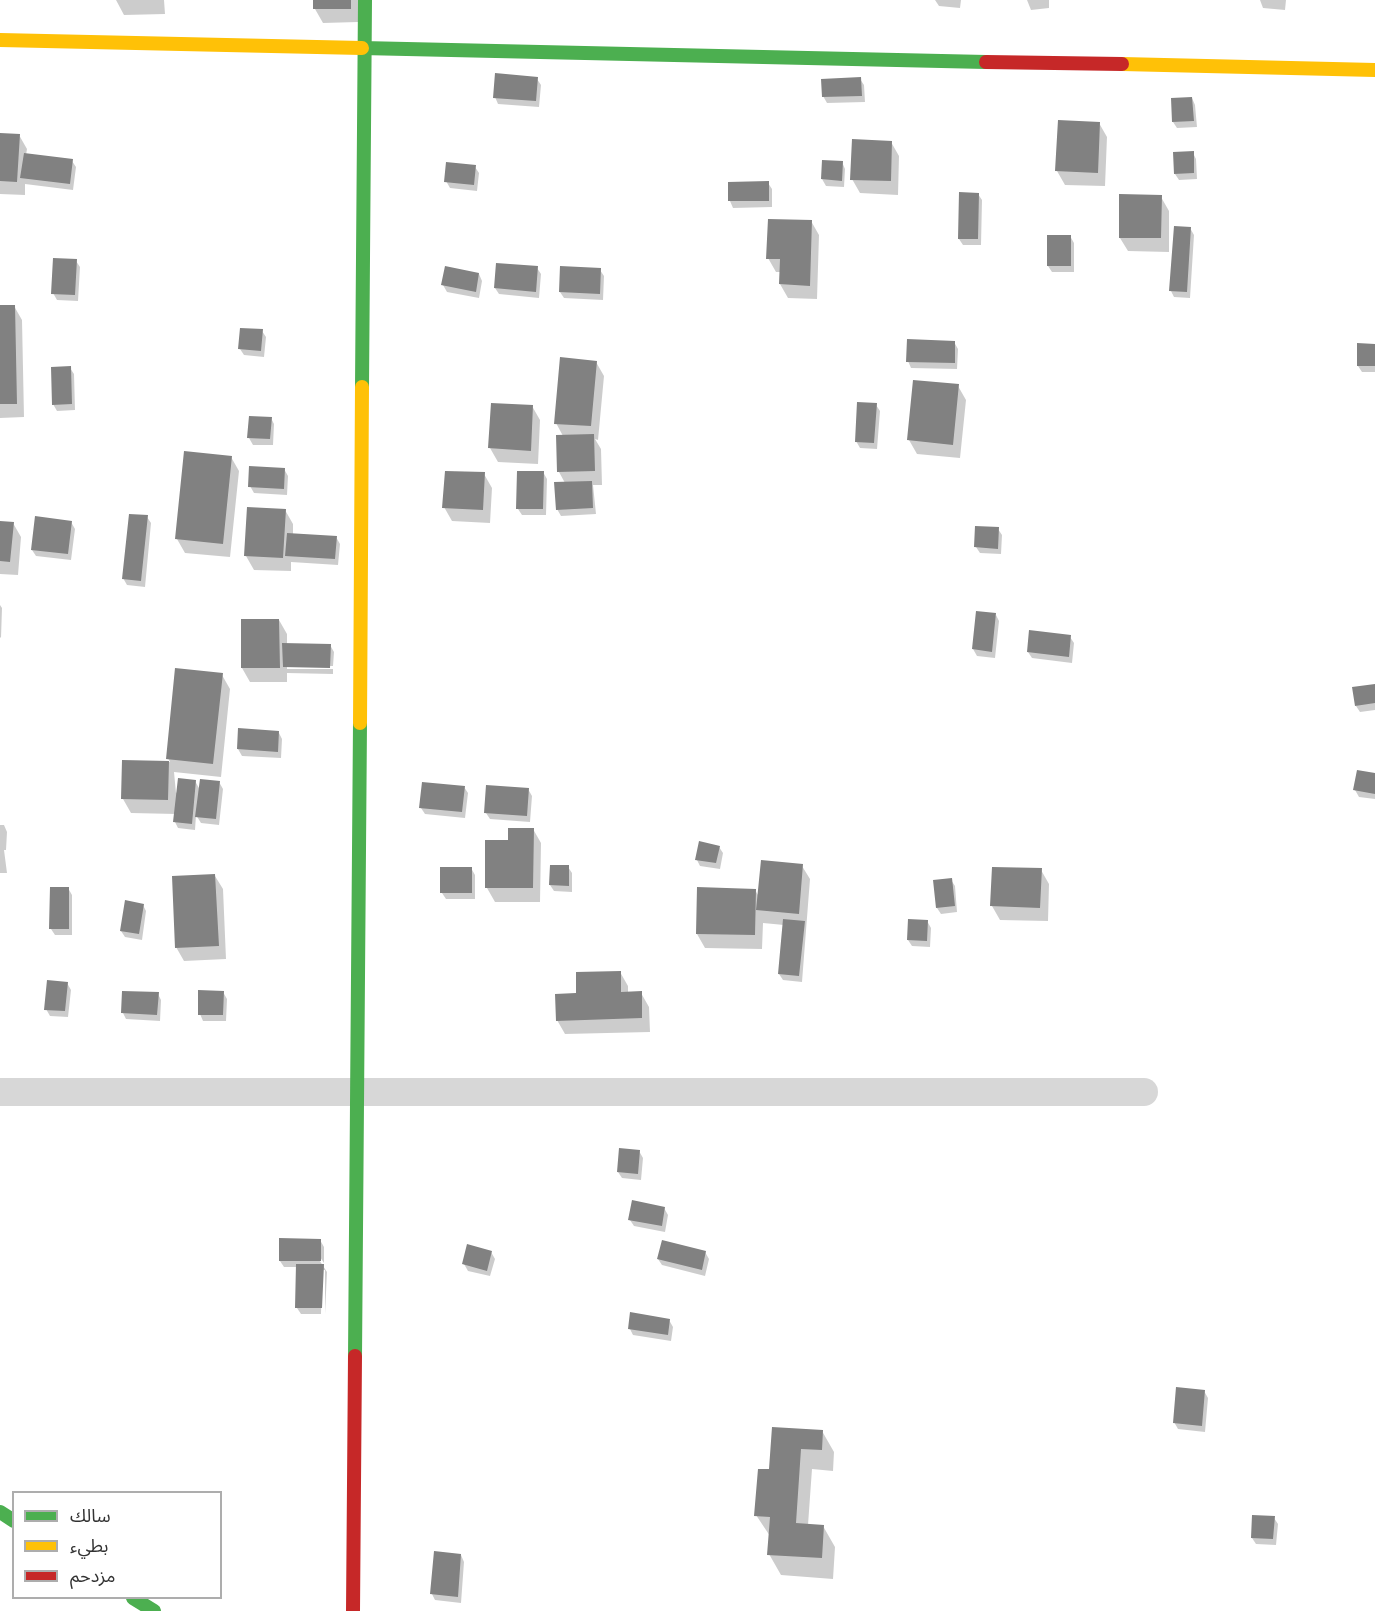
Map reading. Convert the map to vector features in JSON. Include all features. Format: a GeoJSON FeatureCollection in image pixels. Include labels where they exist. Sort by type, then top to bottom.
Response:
{"type":"FeatureCollection","features":[{"type":"Feature","properties":{"kind":"street"},"geometry":{"type":"LineString","coordinates":[[353,1611],[365,0]]}},
{"type":"Feature","properties":{"kind":"street"},"geometry":{"type":"LineString","coordinates":[[0,40],[1375,70]]}},
{"type":"Feature","properties":{"kind":"street"},"geometry":{"type":"LineString","coordinates":[[0,1092],[1144,1092]]}},
{"type":"Feature","properties":{"kind":"street"},"geometry":{"type":"LineString","coordinates":[[135,1599],[154,1611]]}},
{"type":"Feature","properties":{"kind":"building"},"geometry":{"type":"Polygon","coordinates":[[[313,0],[351,0],[351,9],[313,9],[313,0]]]}},
{"type":"Feature","properties":{"kind":"building"},"geometry":{"type":"Polygon","coordinates":[[[495,73],[538,77],[536,101],[493,98],[495,73]]]}},
{"type":"Feature","properties":{"kind":"building"},"geometry":{"type":"Polygon","coordinates":[[[861,77],[862,96],[822,97],[821,79],[861,77]]]}},
{"type":"Feature","properties":{"kind":"building"},"geometry":{"type":"Polygon","coordinates":[[[1192,97],[1194,121],[1172,122],[1171,98],[1192,97]]]}},
{"type":"Feature","properties":{"kind":"building"},"geometry":{"type":"Polygon","coordinates":[[[1058,120],[1100,122],[1098,173],[1055,171],[1058,120]]]}},
{"type":"Feature","properties":{"kind":"building"},"geometry":{"type":"Polygon","coordinates":[[[0,133],[20,134],[17,182],[0,181],[0,133]]]}},
{"type":"Feature","properties":{"kind":"building"},"geometry":{"type":"Polygon","coordinates":[[[852,139],[892,141],[891,181],[850,180],[852,139]]]}},
{"type":"Feature","properties":{"kind":"building"},"geometry":{"type":"Polygon","coordinates":[[[1194,151],[1194,173],[1174,174],[1173,152],[1194,151]]]}},
{"type":"Feature","properties":{"kind":"building"},"geometry":{"type":"Polygon","coordinates":[[[24,153],[73,159],[70,184],[20,178],[24,153]]]}},
{"type":"Feature","properties":{"kind":"building"},"geometry":{"type":"Polygon","coordinates":[[[822,160],[843,161],[842,181],[821,179],[822,160]]]}},
{"type":"Feature","properties":{"kind":"building"},"geometry":{"type":"Polygon","coordinates":[[[446,162],[476,165],[474,185],[444,182],[446,162]]]}},
{"type":"Feature","properties":{"kind":"building"},"geometry":{"type":"Polygon","coordinates":[[[769,181],[769,201],[728,201],[728,182],[769,181]]]}},
{"type":"Feature","properties":{"kind":"building"},"geometry":{"type":"Polygon","coordinates":[[[959,192],[979,193],[978,239],[958,239],[959,192]]]}},
{"type":"Feature","properties":{"kind":"building"},"geometry":{"type":"Polygon","coordinates":[[[1119,194],[1162,195],[1161,238],[1119,238],[1119,194]]]}},
{"type":"Feature","properties":{"kind":"building"},"geometry":{"type":"Polygon","coordinates":[[[768,219],[812,220],[810,286],[779,284],[780,259],[766,259],[768,219]]]}},
{"type":"Feature","properties":{"kind":"building"},"geometry":{"type":"Polygon","coordinates":[[[1174,226],[1191,227],[1187,292],[1169,291],[1174,226]]]}},
{"type":"Feature","properties":{"kind":"building"},"geometry":{"type":"Polygon","coordinates":[[[1047,235],[1071,235],[1071,266],[1047,266],[1047,235]]]}},
{"type":"Feature","properties":{"kind":"building"},"geometry":{"type":"Polygon","coordinates":[[[53,258],[77,259],[75,295],[51,294],[53,258]]]}},
{"type":"Feature","properties":{"kind":"building"},"geometry":{"type":"Polygon","coordinates":[[[496,263],[538,266],[536,292],[494,288],[496,263]]]}},
{"type":"Feature","properties":{"kind":"building"},"geometry":{"type":"Polygon","coordinates":[[[445,266],[479,273],[476,292],[441,285],[445,266]]]}},
{"type":"Feature","properties":{"kind":"building"},"geometry":{"type":"Polygon","coordinates":[[[560,266],[601,268],[600,294],[559,292],[560,266]]]}},
{"type":"Feature","properties":{"kind":"building"},"geometry":{"type":"Polygon","coordinates":[[[0,305],[15,305],[17,404],[0,404],[0,305]]]}},
{"type":"Feature","properties":{"kind":"building"},"geometry":{"type":"Polygon","coordinates":[[[240,328],[263,329],[261,351],[238,349],[240,328]]]}},
{"type":"Feature","properties":{"kind":"building"},"geometry":{"type":"Polygon","coordinates":[[[907,339],[955,341],[955,363],[906,362],[907,339]]]}},
{"type":"Feature","properties":{"kind":"building"},"geometry":{"type":"Polygon","coordinates":[[[1357,343],[1375,344],[1375,366],[1357,366],[1357,343]]]}},
{"type":"Feature","properties":{"kind":"building"},"geometry":{"type":"Polygon","coordinates":[[[560,357],[597,361],[591,426],[554,424],[560,357]]]}},
{"type":"Feature","properties":{"kind":"building"},"geometry":{"type":"Polygon","coordinates":[[[71,366],[72,404],[52,405],[51,367],[71,366]]]}},
{"type":"Feature","properties":{"kind":"building"},"geometry":{"type":"Polygon","coordinates":[[[913,380],[959,384],[953,445],[907,440],[913,380]]]}},
{"type":"Feature","properties":{"kind":"building"},"geometry":{"type":"Polygon","coordinates":[[[857,402],[877,403],[874,443],[855,442],[857,402]]]}},
{"type":"Feature","properties":{"kind":"building"},"geometry":{"type":"Polygon","coordinates":[[[491,403],[533,405],[531,451],[488,448],[491,403]]]}},
{"type":"Feature","properties":{"kind":"building"},"geometry":{"type":"Polygon","coordinates":[[[249,416],[272,417],[270,439],[247,438],[249,416]]]}},
{"type":"Feature","properties":{"kind":"building"},"geometry":{"type":"Polygon","coordinates":[[[594,434],[595,471],[557,472],[556,435],[594,434]]]}},
{"type":"Feature","properties":{"kind":"building"},"geometry":{"type":"Polygon","coordinates":[[[184,451],[232,456],[223,544],[175,539],[184,451]]]}},
{"type":"Feature","properties":{"kind":"building"},"geometry":{"type":"Polygon","coordinates":[[[249,466],[285,468],[284,489],[248,487],[249,466]]]}},
{"type":"Feature","properties":{"kind":"building"},"geometry":{"type":"Polygon","coordinates":[[[445,471],[485,472],[483,510],[442,508],[445,471]]]}},
{"type":"Feature","properties":{"kind":"building"},"geometry":{"type":"Polygon","coordinates":[[[517,471],[544,471],[543,509],[516,509],[517,471]]]}},
{"type":"Feature","properties":{"kind":"building"},"geometry":{"type":"Polygon","coordinates":[[[592,481],[593,508],[556,510],[554,482],[592,481]]]}},
{"type":"Feature","properties":{"kind":"building"},"geometry":{"type":"Polygon","coordinates":[[[247,507],[286,509],[283,558],[244,556],[247,507]]]}},
{"type":"Feature","properties":{"kind":"building"},"geometry":{"type":"Polygon","coordinates":[[[129,514],[148,515],[141,581],[122,579],[129,514]]]}},
{"type":"Feature","properties":{"kind":"building"},"geometry":{"type":"Polygon","coordinates":[[[35,516],[72,521],[68,554],[31,550],[35,516]]]}},
{"type":"Feature","properties":{"kind":"building"},"geometry":{"type":"Polygon","coordinates":[[[0,521],[14,522],[10,562],[0,561],[0,521]]]}},
{"type":"Feature","properties":{"kind":"building"},"geometry":{"type":"Polygon","coordinates":[[[975,526],[999,527],[998,549],[974,547],[975,526]]]}},
{"type":"Feature","properties":{"kind":"building"},"geometry":{"type":"Polygon","coordinates":[[[287,533],[337,536],[335,559],[285,556],[287,533]]]}},
{"type":"Feature","properties":{"kind":"building"},"geometry":{"type":"Polygon","coordinates":[[[976,611],[996,613],[992,652],[972,649],[976,611]]]}},
{"type":"Feature","properties":{"kind":"building"},"geometry":{"type":"Polygon","coordinates":[[[241,619],[279,619],[280,668],[241,668],[241,619]]]}},
{"type":"Feature","properties":{"kind":"building"},"geometry":{"type":"Polygon","coordinates":[[[1029,630],[1071,635],[1069,657],[1027,652],[1029,630]]]}},
{"type":"Feature","properties":{"kind":"building"},"geometry":{"type":"Polygon","coordinates":[[[282,643],[331,644],[330,668],[283,667],[282,643]]]}},
{"type":"Feature","properties":{"kind":"building"},"geometry":{"type":"Polygon","coordinates":[[[175,668],[223,673],[213,764],[166,759],[175,668]]]}},
{"type":"Feature","properties":{"kind":"building"},"geometry":{"type":"Polygon","coordinates":[[[1375,684],[1375,703],[1355,706],[1352,687],[1375,684]]]}},
{"type":"Feature","properties":{"kind":"building"},"geometry":{"type":"Polygon","coordinates":[[[238,728],[279,731],[278,752],[237,749],[238,728]]]}},
{"type":"Feature","properties":{"kind":"building"},"geometry":{"type":"Polygon","coordinates":[[[122,760],[169,761],[168,800],[121,799],[122,760]]]}},
{"type":"Feature","properties":{"kind":"building"},"geometry":{"type":"Polygon","coordinates":[[[1357,770],[1375,773],[1375,794],[1353,790],[1357,770]]]}},
{"type":"Feature","properties":{"kind":"building"},"geometry":{"type":"Polygon","coordinates":[[[178,778],[196,780],[192,824],[173,822],[178,778]]]}},
{"type":"Feature","properties":{"kind":"building"},"geometry":{"type":"Polygon","coordinates":[[[200,779],[220,781],[216,819],[195,817],[200,779]]]}},
{"type":"Feature","properties":{"kind":"building"},"geometry":{"type":"Polygon","coordinates":[[[422,782],[465,786],[462,812],[419,808],[422,782]]]}},
{"type":"Feature","properties":{"kind":"building"},"geometry":{"type":"Polygon","coordinates":[[[486,785],[529,788],[527,816],[484,813],[486,785]]]}},
{"type":"Feature","properties":{"kind":"building"},"geometry":{"type":"Polygon","coordinates":[[[508,828],[534,828],[533,888],[485,888],[485,840],[508,840],[508,828]]]}},
{"type":"Feature","properties":{"kind":"building"},"geometry":{"type":"Polygon","coordinates":[[[699,841],[720,846],[716,863],[695,860],[699,841]]]}},
{"type":"Feature","properties":{"kind":"building"},"geometry":{"type":"Polygon","coordinates":[[[761,860],[803,864],[799,914],[756,910],[761,860]]]}},
{"type":"Feature","properties":{"kind":"building"},"geometry":{"type":"Polygon","coordinates":[[[550,865],[569,865],[569,886],[549,885],[550,865]]]}},
{"type":"Feature","properties":{"kind":"building"},"geometry":{"type":"Polygon","coordinates":[[[440,867],[472,867],[472,893],[440,893],[440,867]]]}},
{"type":"Feature","properties":{"kind":"building"},"geometry":{"type":"Polygon","coordinates":[[[992,867],[1042,868],[1040,908],[990,906],[992,867]]]}},
{"type":"Feature","properties":{"kind":"building"},"geometry":{"type":"Polygon","coordinates":[[[215,874],[219,946],[175,948],[172,876],[215,874]]]}},
{"type":"Feature","properties":{"kind":"building"},"geometry":{"type":"Polygon","coordinates":[[[952,878],[955,906],[936,908],[933,880],[952,878]]]}},
{"type":"Feature","properties":{"kind":"building"},"geometry":{"type":"Polygon","coordinates":[[[50,887],[69,887],[69,929],[49,929],[50,887]]]}},
{"type":"Feature","properties":{"kind":"building"},"geometry":{"type":"Polygon","coordinates":[[[697,887],[756,889],[755,935],[696,934],[697,887]]]}},
{"type":"Feature","properties":{"kind":"building"},"geometry":{"type":"Polygon","coordinates":[[[125,900],[144,904],[139,934],[120,931],[125,900]]]}},
{"type":"Feature","properties":{"kind":"building"},"geometry":{"type":"Polygon","coordinates":[[[783,919],[805,921],[799,976],[778,974],[783,919]]]}},
{"type":"Feature","properties":{"kind":"building"},"geometry":{"type":"Polygon","coordinates":[[[908,919],[928,920],[927,941],[907,940],[908,919]]]}},
{"type":"Feature","properties":{"kind":"building"},"geometry":{"type":"Polygon","coordinates":[[[621,971],[621,992],[642,991],[642,1018],[556,1021],[555,994],[576,993],[576,972],[621,971]]]}},
{"type":"Feature","properties":{"kind":"building"},"geometry":{"type":"Polygon","coordinates":[[[47,980],[68,982],[65,1011],[44,1010],[47,980]]]}},
{"type":"Feature","properties":{"kind":"building"},"geometry":{"type":"Polygon","coordinates":[[[198,990],[224,991],[223,1015],[198,1015],[198,990]]]}},
{"type":"Feature","properties":{"kind":"building"},"geometry":{"type":"Polygon","coordinates":[[[122,991],[159,992],[157,1015],[121,1013],[122,991]]]}},
{"type":"Feature","properties":{"kind":"building"},"geometry":{"type":"Polygon","coordinates":[[[619,1148],[640,1150],[638,1174],[617,1172],[619,1148]]]}},
{"type":"Feature","properties":{"kind":"building"},"geometry":{"type":"Polygon","coordinates":[[[632,1200],[665,1207],[662,1226],[628,1220],[632,1200]]]}},
{"type":"Feature","properties":{"kind":"building"},"geometry":{"type":"Polygon","coordinates":[[[279,1238],[321,1239],[321,1261],[279,1261],[279,1238]]]}},
{"type":"Feature","properties":{"kind":"building"},"geometry":{"type":"Polygon","coordinates":[[[662,1240],[706,1251],[702,1270],[657,1259],[662,1240]]]}},
{"type":"Feature","properties":{"kind":"building"},"geometry":{"type":"Polygon","coordinates":[[[467,1244],[492,1251],[487,1271],[462,1264],[467,1244]]]}},
{"type":"Feature","properties":{"kind":"building"},"geometry":{"type":"Polygon","coordinates":[[[296,1264],[324,1264],[322,1308],[295,1308],[296,1264]]]}},
{"type":"Feature","properties":{"kind":"building"},"geometry":{"type":"Polygon","coordinates":[[[630,1312],[670,1319],[668,1335],[628,1329],[630,1312]]]}},
{"type":"Feature","properties":{"kind":"building"},"geometry":{"type":"Polygon","coordinates":[[[1176,1387],[1205,1390],[1202,1426],[1173,1423],[1176,1387]]]}},
{"type":"Feature","properties":{"kind":"building"},"geometry":{"type":"Polygon","coordinates":[[[772,1427],[823,1430],[822,1450],[801,1449],[796,1523],[824,1525],[822,1558],[767,1555],[770,1517],[754,1516],[758,1469],[769,1469],[772,1427]]]}},
{"type":"Feature","properties":{"kind":"building"},"geometry":{"type":"Polygon","coordinates":[[[1252,1515],[1275,1516],[1273,1539],[1251,1538],[1252,1515]]]}},
{"type":"Feature","properties":{"kind":"building"},"geometry":{"type":"Polygon","coordinates":[[[434,1551],[461,1554],[458,1597],[430,1594],[434,1551]]]}},
{"type":"Feature","properties":{"kind":"traffic: fast"},"geometry":{"type":"LineString","coordinates":[[362,387],[365,0]]}},
{"type":"Feature","properties":{"kind":"traffic: fast"},"geometry":{"type":"LineString","coordinates":[[362,48],[986,62]]}},
{"type":"Feature","properties":{"kind":"traffic: fast"},"geometry":{"type":"LineString","coordinates":[[355,1356],[360,723]]}},
{"type":"Feature","properties":{"kind":"traffic: fast"},"geometry":{"type":"LineString","coordinates":[[0,1512],[12,1520]]}},
{"type":"Feature","properties":{"kind":"traffic: fast"},"geometry":{"type":"LineString","coordinates":[[135,1599],[154,1611]]}},
{"type":"Feature","properties":{"kind":"traffic: slow"},"geometry":{"type":"LineString","coordinates":[[0,40],[362,48]]}},
{"type":"Feature","properties":{"kind":"traffic: slow"},"geometry":{"type":"LineString","coordinates":[[1122,64],[1375,70]]}},
{"type":"Feature","properties":{"kind":"traffic: slow"},"geometry":{"type":"LineString","coordinates":[[360,723],[362,387]]}},
{"type":"Feature","properties":{"kind":"traffic: jam"},"geometry":{"type":"LineString","coordinates":[[986,62],[1122,64]]}},
{"type":"Feature","properties":{"kind":"traffic: jam"},"geometry":{"type":"LineString","coordinates":[[353,1611],[355,1356]]}}]}
